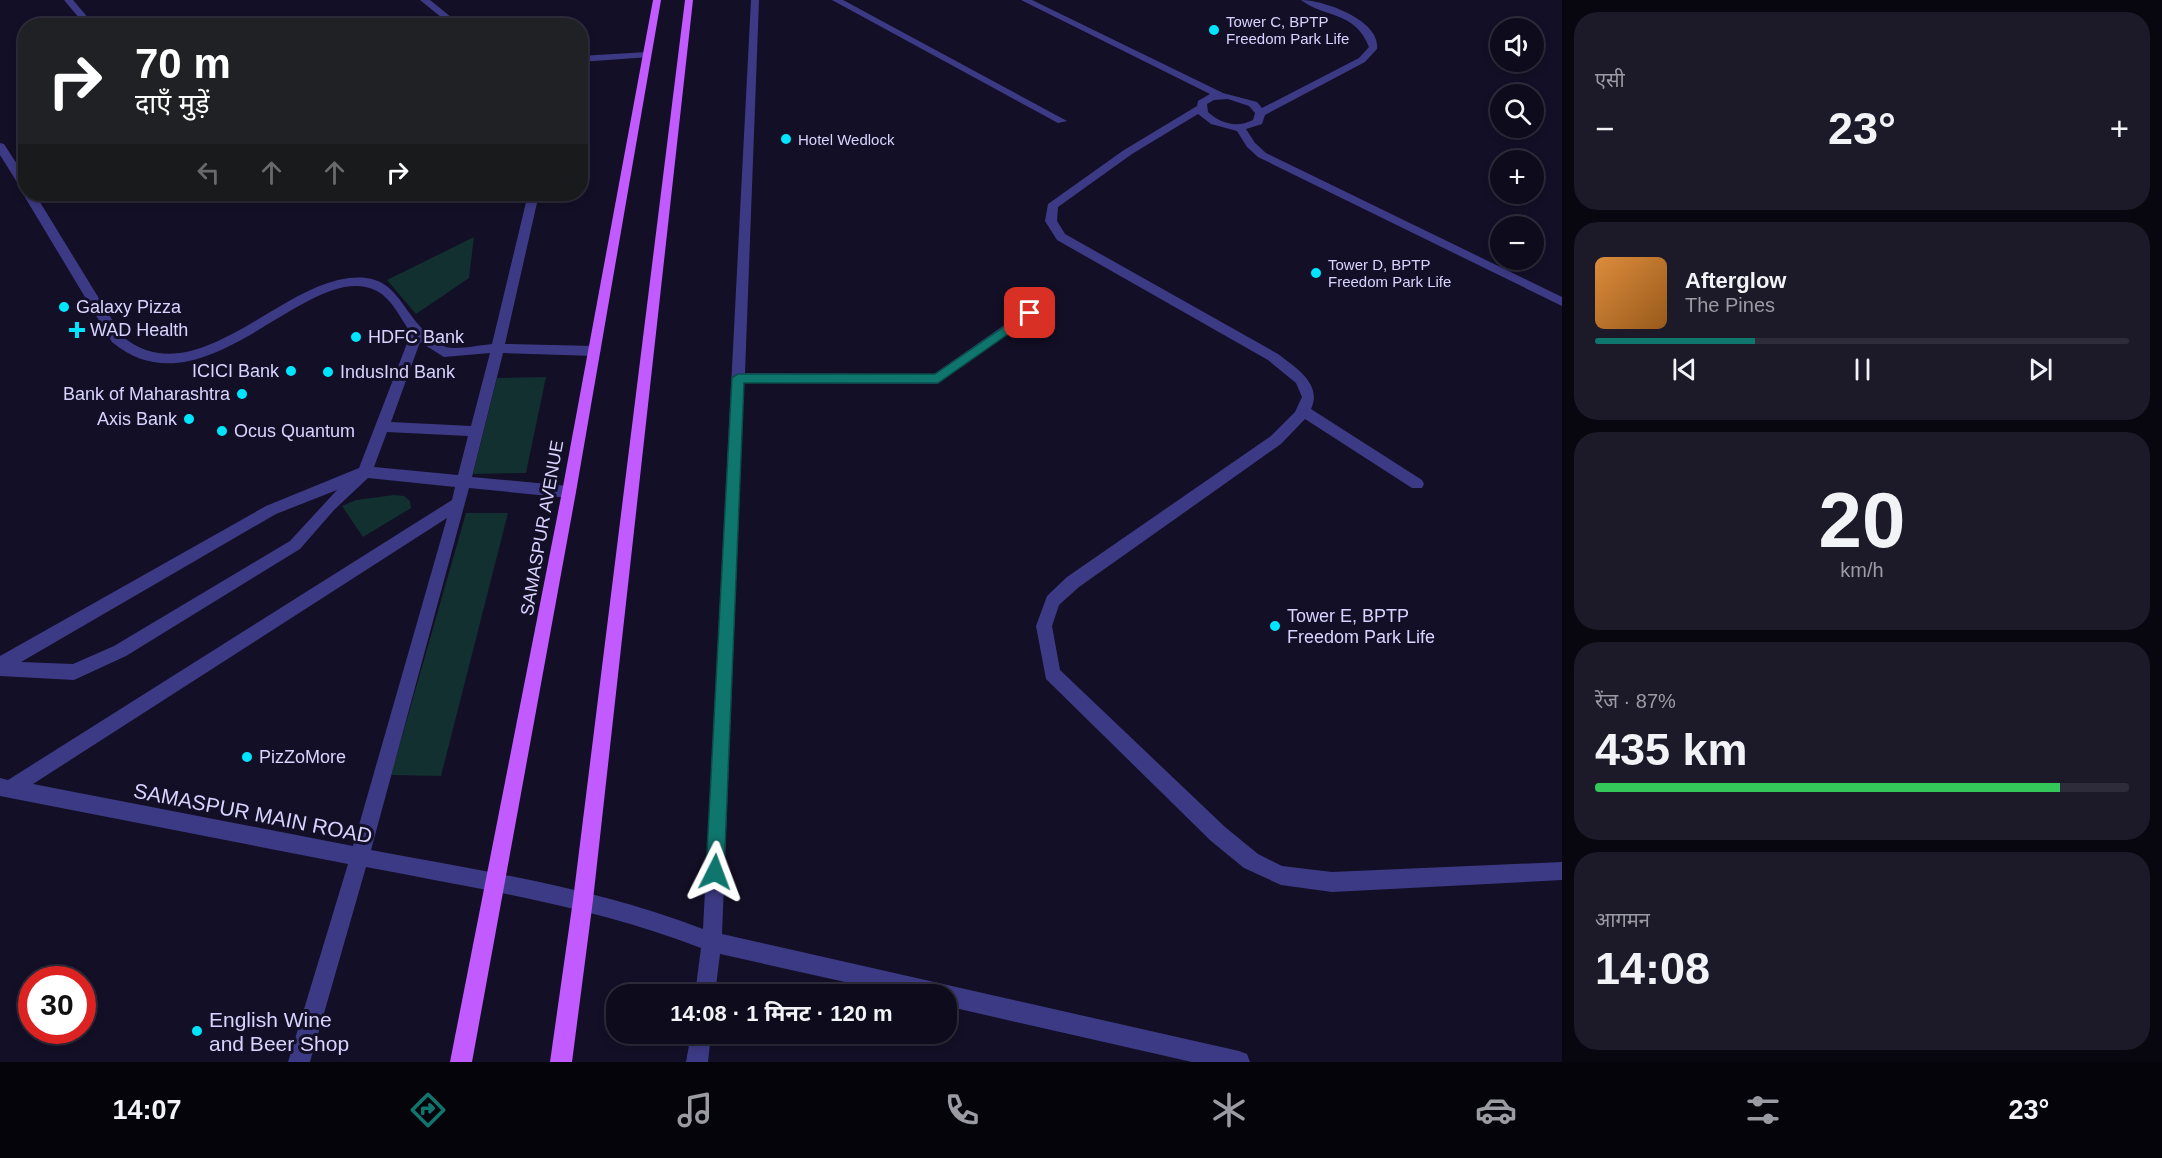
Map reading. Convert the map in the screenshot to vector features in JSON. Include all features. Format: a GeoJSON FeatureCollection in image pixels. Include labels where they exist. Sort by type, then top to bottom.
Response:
{"type":"FeatureCollection","features":[{"type":"Feature","properties":{"kind":"main road","name":"SAMASPUR AVENUE"},"geometry":{"type":"LineString","coordinates":[[461,1062],[497,883],[657,0]]}},
{"type":"Feature","properties":{"kind":"main road"},"geometry":{"type":"LineString","coordinates":[[561,1062],[583,900],[689,0]]}},
{"type":"Feature","properties":{"kind":"street"},"geometry":{"type":"LineString","coordinates":[[68,0],[84,18]]}},
{"type":"Feature","properties":{"kind":"street"},"geometry":{"type":"LineString","coordinates":[[424,0],[448,18]]}},
{"type":"Feature","properties":{"kind":"street"},"geometry":{"type":"LineString","coordinates":[[706,984],[712,942],[755,0]]}},
{"type":"Feature","properties":{"kind":"street"},"geometry":{"type":"LineString","coordinates":[[836,0],[1062,121]]}},
{"type":"Feature","properties":{"kind":"street"},"geometry":{"type":"LineString","coordinates":[[1025,0],[1221,96],[1245,101],[1260,113]]}},
{"type":"Feature","properties":{"kind":"street"},"geometry":{"type":"LineString","coordinates":[[1260,113],[1362,60],[1374,47],[1371,35],[1357,21],[1305,0]]}},
{"type":"Feature","properties":{"kind":"street"},"geometry":{"type":"LineString","coordinates":[[588,58],[647,55]]}},
{"type":"Feature","properties":{"kind":"street"},"geometry":{"type":"LineString","coordinates":[[1221,96],[1206,99],[1201,108],[1128,152],[1052,206],[1051,221],[1061,237],[1274,357],[1306,385],[1310,398],[1305,412],[1276,440],[1073,582],[1053,601],[1044,626],[1052,674],[1218,834],[1251,861],[1281,875],[1332,882],[1562,871]]}},
{"type":"Feature","properties":{"kind":"street"},"geometry":{"type":"LineString","coordinates":[[1201,108],[1207,118],[1214,122],[1240,128],[1258,122],[1260,113]]}},
{"type":"Feature","properties":{"kind":"street"},"geometry":{"type":"LineString","coordinates":[[1240,128],[1251,145],[1262,155],[1562,302]]}},
{"type":"Feature","properties":{"kind":"street"},"geometry":{"type":"LineString","coordinates":[[0,146],[18,175]]}},
{"type":"Feature","properties":{"kind":"street"},"geometry":{"type":"LineString","coordinates":[[33,201],[117,339],[129,349],[149,357],[165,360],[190,357],[339,284],[357,282],[378,286],[391,294],[417,333],[444,352],[499,348],[594,351]]}},
{"type":"Feature","properties":{"kind":"street"},"geometry":{"type":"LineString","coordinates":[[299,1062],[361,856],[457,504],[499,348],[532,201]]}},
{"type":"Feature","properties":{"kind":"street"},"geometry":{"type":"LineString","coordinates":[[738,378],[938,379],[1030,313]]}},
{"type":"Feature","properties":{"kind":"street"},"geometry":{"type":"LineString","coordinates":[[0,666],[74,672],[120,651],[295,544],[329,506],[365,472],[417,333]]}},
{"type":"Feature","properties":{"kind":"street"},"geometry":{"type":"LineString","coordinates":[[1305,412],[1417,483]]}},
{"type":"Feature","properties":{"kind":"street"},"geometry":{"type":"LineString","coordinates":[[383,428],[476,431]]}},
{"type":"Feature","properties":{"kind":"street"},"geometry":{"type":"LineString","coordinates":[[0,666],[271,510],[365,472],[569,492]]}},
{"type":"Feature","properties":{"kind":"street"},"geometry":{"type":"LineString","coordinates":[[4,788],[457,504]]}},
{"type":"Feature","properties":{"kind":"street","name":"SAMASPUR MAIN ROAD"},"geometry":{"type":"LineString","coordinates":[[4,788],[583,900],[652,919],[712,942],[898,984]]}},
{"type":"Feature","properties":{"kind":"street"},"geometry":{"type":"LineString","coordinates":[[957,998],[1239,1062]]}},
{"type":"Feature","properties":{"kind":"street"},"geometry":{"type":"LineString","coordinates":[[697,1062],[700,1044]]}},
{"type":"Feature","properties":{"kind":"green space"},"geometry":{"type":"Polygon","coordinates":[[[474,237],[469,278],[416,314],[387,280],[474,237]]]}},
{"type":"Feature","properties":{"kind":"green space"},"geometry":{"type":"Polygon","coordinates":[[[546,377],[526,473],[473,474],[497,378],[546,377]]]}},
{"type":"Feature","properties":{"kind":"green space"},"geometry":{"type":"Polygon","coordinates":[[[394,495],[404,496],[410,501],[411,508],[363,537],[342,506],[356,500],[394,495]]]}},
{"type":"Feature","properties":{"kind":"green space"},"geometry":{"type":"Polygon","coordinates":[[[466,513],[508,513],[441,776],[391,775],[466,513]]]}},
{"type":"Feature","properties":{"kind":"place","name":"Tower C, BPTP Freedom Park Life"},"geometry":{"type":"Point","coordinates":[1214,30]}},
{"type":"Feature","properties":{"kind":"place","name":"Hotel Wedlock"},"geometry":{"type":"Point","coordinates":[786,139]}},
{"type":"Feature","properties":{"kind":"place","name":"Tower D, BPTP Freedom Park Life"},"geometry":{"type":"Point","coordinates":[1316,273]}},
{"type":"Feature","properties":{"kind":"place","name":"Galaxy Pizza"},"geometry":{"type":"Point","coordinates":[64,307]}},
{"type":"Feature","properties":{"kind":"place","name":"WAD Health"},"geometry":{"type":"Point","coordinates":[77,330]}},
{"type":"Feature","properties":{"kind":"place","name":"HDFC Bank"},"geometry":{"type":"Point","coordinates":[356,337]}},
{"type":"Feature","properties":{"kind":"place","name":"ICICI Bank"},"geometry":{"type":"Point","coordinates":[291,371]}},
{"type":"Feature","properties":{"kind":"place","name":"IndusInd Bank"},"geometry":{"type":"Point","coordinates":[328,372]}},
{"type":"Feature","properties":{"kind":"place","name":"Bank of Maharashtra"},"geometry":{"type":"Point","coordinates":[242,394]}},
{"type":"Feature","properties":{"kind":"place","name":"Axis Bank"},"geometry":{"type":"Point","coordinates":[189,419]}},
{"type":"Feature","properties":{"kind":"place","name":"Ocus Quantum"},"geometry":{"type":"Point","coordinates":[222,431]}},
{"type":"Feature","properties":{"kind":"place","name":"Tower E, BPTP Freedom Park Life"},"geometry":{"type":"Point","coordinates":[1275,626]}},
{"type":"Feature","properties":{"kind":"place","name":"PizZoMore"},"geometry":{"type":"Point","coordinates":[247,757]}},
{"type":"Feature","properties":{"kind":"place","name":"English Wine and Beer Shop"},"geometry":{"type":"Point","coordinates":[197,1031]}},
{"type":"Feature","properties":{"kind":"route"},"geometry":{"type":"LineString","coordinates":[[715,872],[738,378],[938,379],[1030,313]]}}]}
